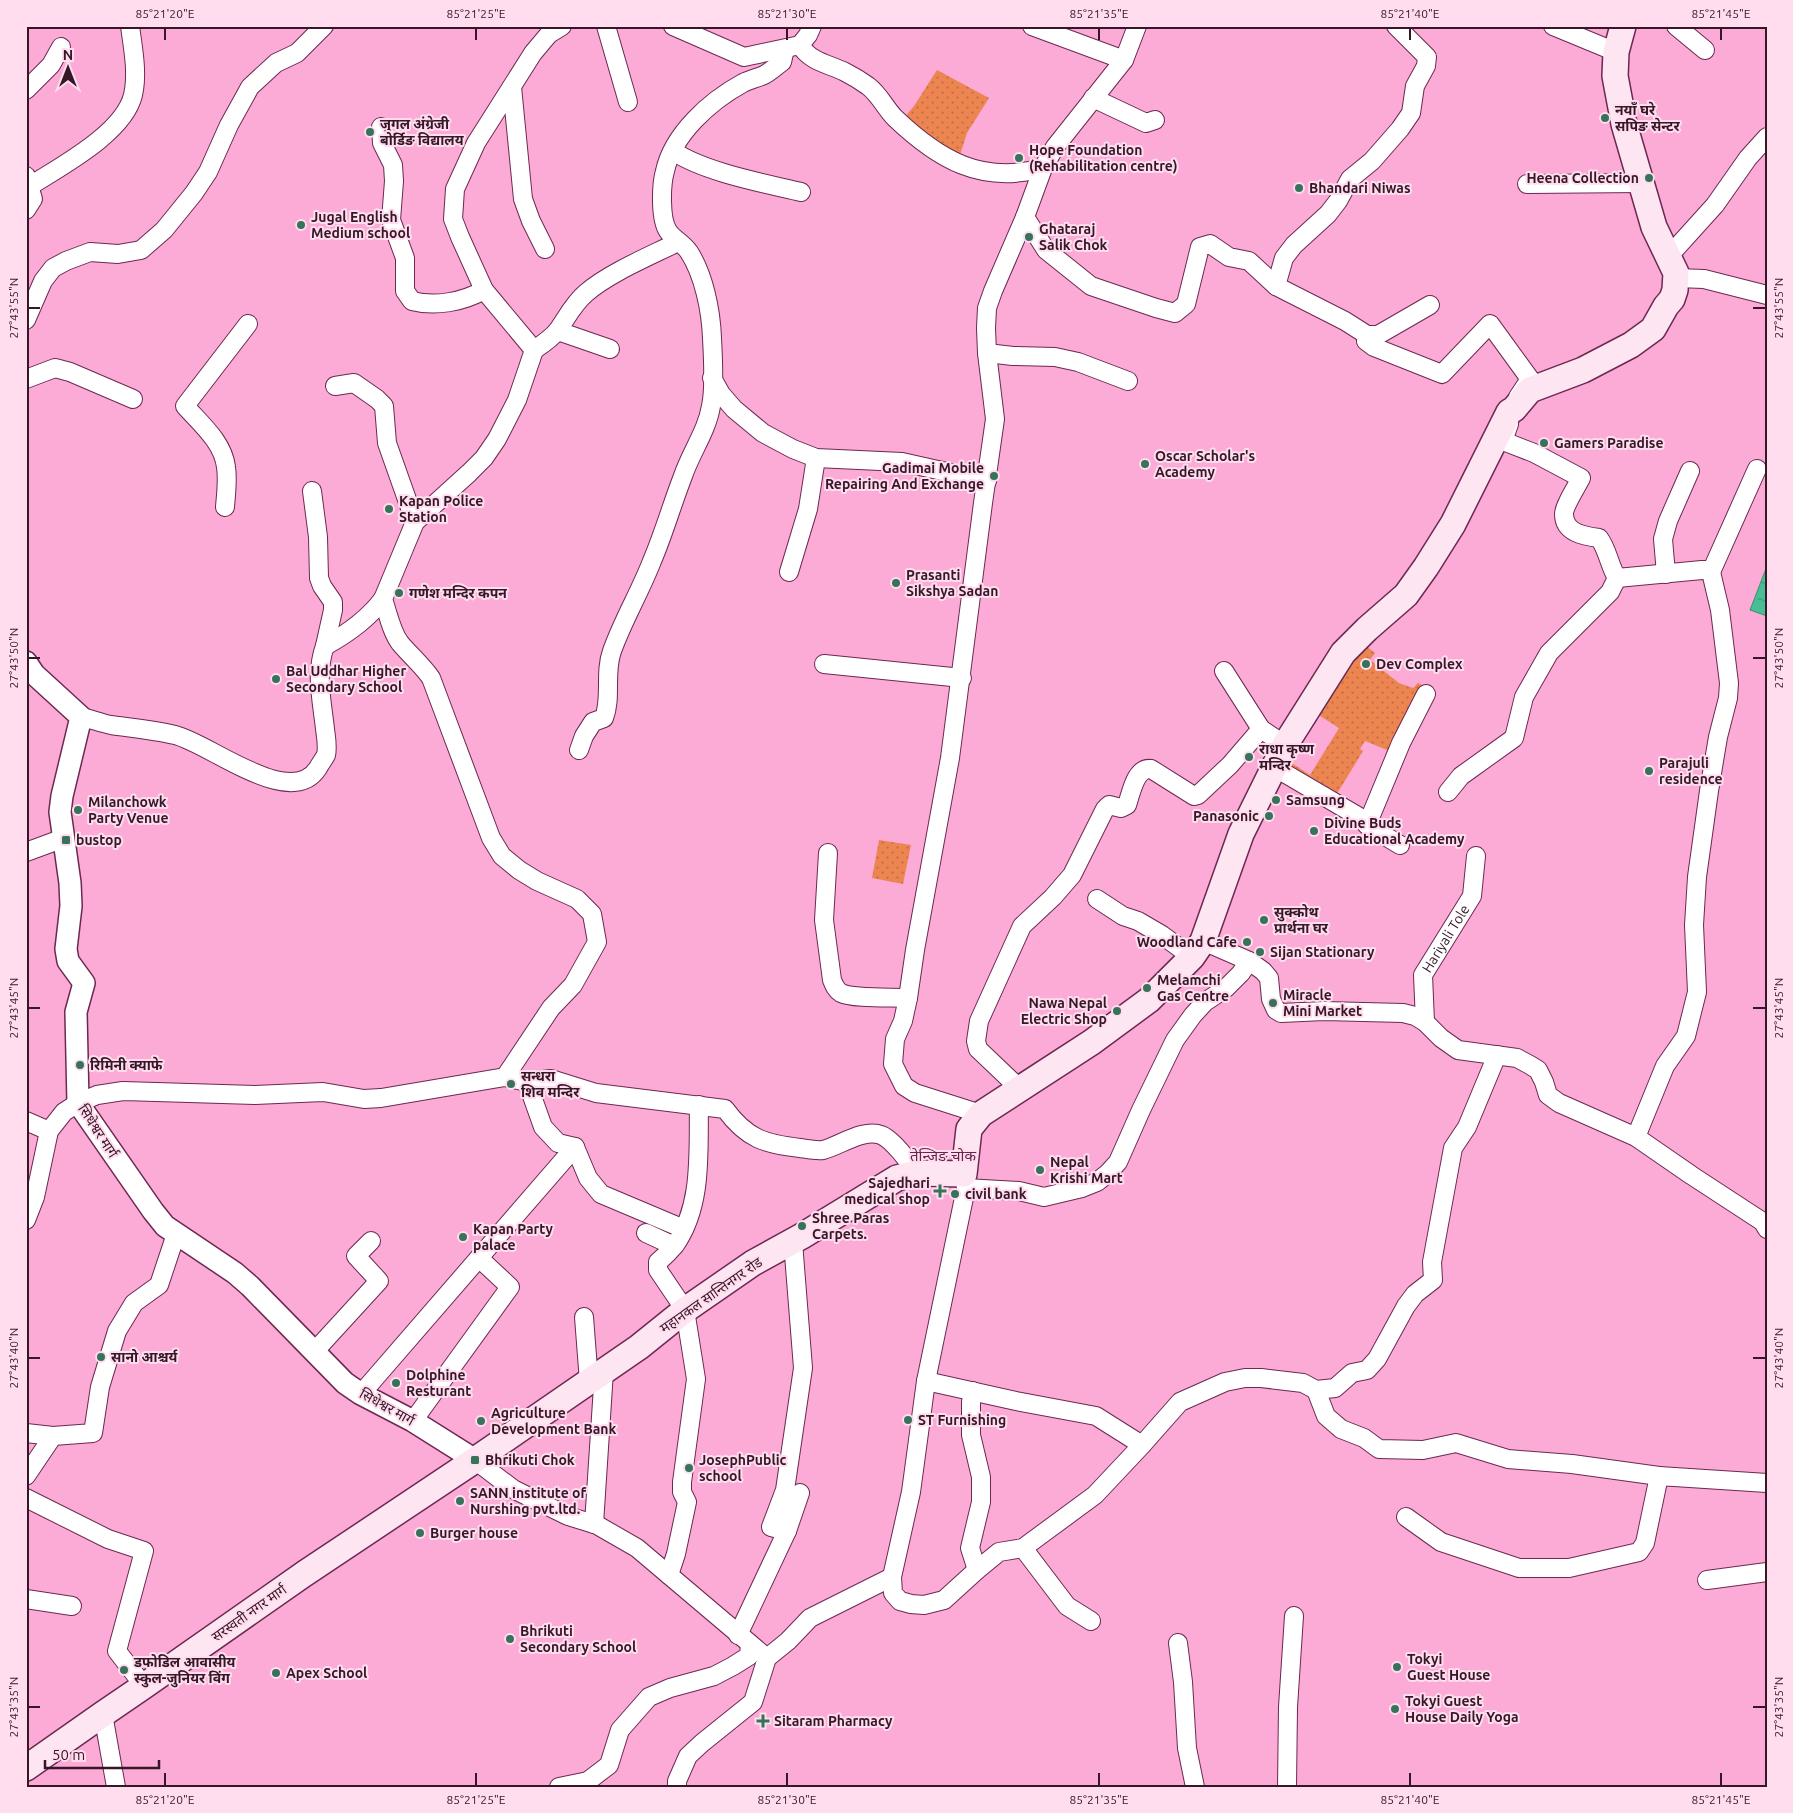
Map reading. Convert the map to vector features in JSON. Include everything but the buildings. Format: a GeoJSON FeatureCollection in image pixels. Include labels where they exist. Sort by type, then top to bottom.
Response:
{"type":"FeatureCollection","features":[{"type":"Feature","properties":{"kind":"main road"},"geometry":{"type":"LineString","coordinates":[[965,1181],[969,1129],[981,1114],[1092,1042],[1150,1000],[1198,949],[1241,834],[1286,744],[1343,653],[1406,595],[1426,567],[1453,524],[1511,410],[1530,390],[1583,370],[1631,345],[1653,330],[1672,299],[1672,267],[1654,227],[1624,124],[1615,76],[1616,52],[1623,26]]}},
{"type":"Feature","properties":{"kind":"main road"},"geometry":{"type":"LineString","coordinates":[[921,1173],[968,1137]]}},
{"type":"Feature","properties":{"kind":"main road","name":"महानकल सान्तिनगर रोड"},"geometry":{"type":"LineString","coordinates":[[475,1460],[639,1347],[685,1310],[753,1263],[793,1242],[897,1178],[921,1173],[965,1181]]}},
{"type":"Feature","properties":{"kind":"main road","name":"सरस्वती नगर मार्ग"},"geometry":{"type":"LineString","coordinates":[[26,1768],[304,1574],[475,1460]]}},
{"type":"Feature","properties":{"kind":"street"},"geometry":{"type":"LineString","coordinates":[[26,210],[33,199],[28,181],[78,156],[98,141],[120,120],[132,98],[135,82],[134,52],[130,26]]}},
{"type":"Feature","properties":{"kind":"street"},"geometry":{"type":"LineString","coordinates":[[26,320],[43,281],[53,268],[90,252],[118,254],[141,250],[164,230],[194,193],[208,172],[229,125],[250,87],[276,63],[297,53],[324,26]]}},
{"type":"Feature","properties":{"kind":"street"},"geometry":{"type":"LineString","coordinates":[[534,350],[484,290],[453,219],[455,189],[476,143],[533,53],[549,34],[562,26]]}},
{"type":"Feature","properties":{"kind":"street"},"geometry":{"type":"LineString","coordinates":[[606,26],[628,102]]}},
{"type":"Feature","properties":{"kind":"street"},"geometry":{"type":"LineString","coordinates":[[672,26],[744,57],[792,47],[804,52],[816,60],[845,72],[868,86],[894,117],[919,140],[954,162],[974,169],[1004,174],[1029,172],[1043,168]]}},
{"type":"Feature","properties":{"kind":"street"},"geometry":{"type":"LineString","coordinates":[[580,750],[584,736],[593,722],[604,718],[607,710],[607,680],[610,658],[617,638],[637,598],[652,561],[683,475],[703,434],[712,406],[711,315],[701,280],[690,253],[683,244],[678,242],[668,232],[663,221],[664,172],[682,134],[698,116],[743,83],[764,75],[782,62],[792,47],[808,36],[812,26]]}},
{"type":"Feature","properties":{"kind":"street"},"geometry":{"type":"LineString","coordinates":[[1032,26],[1124,60]]}},
{"type":"Feature","properties":{"kind":"street"},"geometry":{"type":"LineString","coordinates":[[981,1114],[920,1095],[904,1086],[894,1064],[895,1039],[903,1021],[908,998],[950,758],[995,419],[987,353],[987,308],[1043,168],[1055,147],[1124,60],[1136,26]]}},
{"type":"Feature","properties":{"kind":"street"},"geometry":{"type":"LineString","coordinates":[[1276,286],[1284,258],[1294,245],[1328,214],[1338,201],[1350,179],[1372,161],[1400,129],[1411,113],[1415,86],[1426,66],[1427,57],[1396,26]]}},
{"type":"Feature","properties":{"kind":"street"},"geometry":{"type":"LineString","coordinates":[[1553,26],[1616,52]]}},
{"type":"Feature","properties":{"kind":"street"},"geometry":{"type":"LineString","coordinates":[[1676,26],[1705,50]]}},
{"type":"Feature","properties":{"kind":"street"},"geometry":{"type":"LineString","coordinates":[[26,90],[51,66],[61,47]]}},
{"type":"Feature","properties":{"kind":"street"},"geometry":{"type":"LineString","coordinates":[[512,87],[523,199],[531,221],[545,249]]}},
{"type":"Feature","properties":{"kind":"street"},"geometry":{"type":"LineString","coordinates":[[1092,98],[1146,123],[1155,120]]}},
{"type":"Feature","properties":{"kind":"street"},"geometry":{"type":"LineString","coordinates":[[381,127],[382,142],[393,166],[392,220],[405,258],[405,291],[408,296],[412,301],[426,304],[470,298],[484,290]]}},
{"type":"Feature","properties":{"kind":"street"},"geometry":{"type":"LineString","coordinates":[[1767,137],[1748,158],[1672,267],[1704,279],[1767,295]]}},
{"type":"Feature","properties":{"kind":"street"},"geometry":{"type":"LineString","coordinates":[[673,151],[683,158],[704,166],[801,192]]}},
{"type":"Feature","properties":{"kind":"street"},"geometry":{"type":"LineString","coordinates":[[1527,184],[1641,183]]}},
{"type":"Feature","properties":{"kind":"street"},"geometry":{"type":"LineString","coordinates":[[1025,217],[1046,250],[1091,286],[1174,313],[1186,304],[1200,247],[1210,244],[1228,257],[1249,261],[1276,286],[1345,321],[1367,336],[1378,335],[1430,305]]}},
{"type":"Feature","properties":{"kind":"street"},"geometry":{"type":"LineString","coordinates":[[325,646],[340,638],[368,617],[383,599],[415,522],[484,458],[497,439],[517,400],[534,350],[558,331],[572,307],[585,293],[678,242]]}},
{"type":"Feature","properties":{"kind":"street"},"geometry":{"type":"LineString","coordinates":[[225,506],[226,465],[220,449],[214,438],[185,406],[248,324]]}},
{"type":"Feature","properties":{"kind":"street"},"geometry":{"type":"LineString","coordinates":[[1367,336],[1366,341],[1374,347],[1442,374],[1490,324],[1530,379],[1511,410],[1503,441],[1534,453],[1581,478],[1564,512],[1567,525],[1575,534],[1599,538],[1605,547],[1610,567],[1617,578]]}},
{"type":"Feature","properties":{"kind":"street"},"geometry":{"type":"LineString","coordinates":[[558,331],[610,349]]}},
{"type":"Feature","properties":{"kind":"street"},"geometry":{"type":"LineString","coordinates":[[987,353],[1055,357],[1078,362],[1128,381]]}},
{"type":"Feature","properties":{"kind":"street"},"geometry":{"type":"LineString","coordinates":[[26,379],[56,368],[70,372],[133,399]]}},
{"type":"Feature","properties":{"kind":"street"},"geometry":{"type":"LineString","coordinates":[[712,378],[721,394],[734,409],[763,433],[793,449],[816,458],[902,462],[987,481]]}},
{"type":"Feature","properties":{"kind":"street"},"geometry":{"type":"LineString","coordinates":[[335,386],[354,383],[384,406],[387,443],[415,522]]}},
{"type":"Feature","properties":{"kind":"street"},"geometry":{"type":"LineString","coordinates":[[790,572],[808,509],[816,458]]}},
{"type":"Feature","properties":{"kind":"street"},"geometry":{"type":"LineString","coordinates":[[1636,1137],[1665,1066],[1686,1036],[1697,992],[1694,925],[1697,876],[1709,791],[1718,737],[1728,698],[1729,683],[1720,610],[1711,572],[1757,470]]}},
{"type":"Feature","properties":{"kind":"street"},"geometry":{"type":"LineString","coordinates":[[1666,574],[1663,539],[1668,521],[1690,472]]}},
{"type":"Feature","properties":{"kind":"street"},"geometry":{"type":"LineString","coordinates":[[26,662],[34,674],[82,717],[187,739],[256,774],[278,782],[296,783],[305,780],[316,772],[326,756],[319,673],[321,657],[333,610],[333,602],[319,578],[318,538],[312,491]]}},
{"type":"Feature","properties":{"kind":"street"},"geometry":{"type":"LineString","coordinates":[[1617,578],[1707,570],[1711,572]]}},
{"type":"Feature","properties":{"kind":"street"},"geometry":{"type":"LineString","coordinates":[[1448,792],[1461,776],[1514,738],[1524,697],[1549,653],[1610,592],[1617,578]]}},
{"type":"Feature","properties":{"kind":"street"},"geometry":{"type":"LineString","coordinates":[[383,599],[395,634],[431,678],[491,838],[502,856],[519,870],[537,881],[577,899],[592,914],[597,942],[573,985],[551,1008],[505,1077]]}},
{"type":"Feature","properties":{"kind":"street"},"geometry":{"type":"LineString","coordinates":[[824,664],[962,678]]}},
{"type":"Feature","properties":{"kind":"street"},"geometry":{"type":"LineString","coordinates":[[1224,671],[1261,729],[1286,744]]}},
{"type":"Feature","properties":{"kind":"street"},"geometry":{"type":"LineString","coordinates":[[1367,825],[1401,743],[1426,694]]}},
{"type":"Feature","properties":{"kind":"street","name":"सिधेश्वर मार्ग"},"geometry":{"type":"LineString","coordinates":[[82,717],[62,796],[60,812],[70,883],[71,906],[66,949],[68,961],[84,983],[76,1012],[78,1103],[165,1226],[235,1273],[345,1382],[361,1394],[413,1421],[475,1460]]}},
{"type":"Feature","properties":{"kind":"street"},"geometry":{"type":"LineString","coordinates":[[1020,1088],[978,1049],[976,1042],[979,1021],[1022,926],[1053,897],[1072,875],[1105,809],[1109,805],[1121,808],[1127,805],[1136,778],[1142,771],[1146,768],[1151,769],[1194,796],[1198,795],[1230,766],[1261,729]]}},
{"type":"Feature","properties":{"kind":"street"},"geometry":{"type":"LineString","coordinates":[[1274,767],[1361,818],[1367,825],[1400,845]]}},
{"type":"Feature","properties":{"kind":"street"},"geometry":{"type":"LineString","coordinates":[[26,852],[64,838]]}},
{"type":"Feature","properties":{"kind":"street"},"geometry":{"type":"LineString","coordinates":[[828,853],[824,920],[832,980],[836,988],[841,993],[851,995],[908,998]]}},
{"type":"Feature","properties":{"kind":"street","name":"Hariyali Tole"},"geometry":{"type":"LineString","coordinates":[[1425,1022],[1423,975],[1472,896],[1476,856]]}},
{"type":"Feature","properties":{"kind":"street"},"geometry":{"type":"LineString","coordinates":[[1097,899],[1122,916],[1138,921],[1162,936],[1198,949],[1249,961],[1269,978],[1271,999],[1276,1010],[1281,1013],[1324,1011],[1403,1013],[1415,1016],[1425,1022],[1441,1038],[1458,1050],[1516,1058],[1538,1070],[1548,1095],[1559,1104],[1636,1137],[1763,1222],[1767,1230]]}},
{"type":"Feature","properties":{"kind":"street"},"geometry":{"type":"LineString","coordinates":[[1249,961],[1241,973],[1226,988],[1206,1002],[1193,1015],[1174,1040],[1118,1162],[1097,1182],[1082,1188],[1044,1197],[965,1181],[926,1381],[911,1492],[892,1577],[893,1593],[900,1601],[924,1605],[944,1600],[1000,1552],[1024,1548],[1094,1495],[1180,1402],[1225,1382],[1245,1378],[1303,1382],[1316,1390],[1336,1388],[1352,1373],[1367,1370],[1377,1359],[1406,1306],[1432,1280],[1432,1262],[1453,1148],[1468,1127],[1497,1055]]}},
{"type":"Feature","properties":{"kind":"street"},"geometry":{"type":"LineString","coordinates":[[26,1220],[35,1197],[48,1131],[64,1112],[78,1103],[97,1095],[123,1091],[255,1095],[323,1092],[364,1099],[381,1098],[505,1077],[527,1082],[551,1079],[596,1093],[725,1109],[743,1129],[757,1139],[771,1144],[821,1150],[870,1133],[882,1135],[921,1173]]}},
{"type":"Feature","properties":{"kind":"street"},"geometry":{"type":"LineString","coordinates":[[527,1082],[543,1127],[558,1142],[575,1147]]}},
{"type":"Feature","properties":{"kind":"street"},"geometry":{"type":"LineString","coordinates":[[669,1575],[676,1554],[687,1502],[682,1492],[682,1482],[696,1379],[685,1310],[658,1270],[658,1262],[674,1246],[684,1229],[696,1194],[699,1105]]}},
{"type":"Feature","properties":{"kind":"street"},"geometry":{"type":"LineString","coordinates":[[26,1121],[48,1131]]}},
{"type":"Feature","properties":{"kind":"street"},"geometry":{"type":"LineString","coordinates":[[575,1147],[588,1178],[601,1194],[684,1229]]}},
{"type":"Feature","properties":{"kind":"street"},"geometry":{"type":"LineString","coordinates":[[361,1394],[575,1147]]}},
{"type":"Feature","properties":{"kind":"street"},"geometry":{"type":"LineString","coordinates":[[646,1233],[674,1246]]}},
{"type":"Feature","properties":{"kind":"street"},"geometry":{"type":"LineString","coordinates":[[26,1433],[52,1436],[93,1433],[100,1387],[117,1331],[134,1303],[159,1284],[176,1234]]}},
{"type":"Feature","properties":{"kind":"street"},"geometry":{"type":"LineString","coordinates":[[314,1352],[379,1280],[356,1256],[371,1241]]}},
{"type":"Feature","properties":{"kind":"street"},"geometry":{"type":"LineString","coordinates":[[787,1531],[771,1527],[785,1490],[803,1368],[793,1242]]}},
{"type":"Feature","properties":{"kind":"street"},"geometry":{"type":"LineString","coordinates":[[413,1421],[510,1287],[479,1258]]}},
{"type":"Feature","properties":{"kind":"street"},"geometry":{"type":"LineString","coordinates":[[584,1317],[596,1376],[594,1524]]}},
{"type":"Feature","properties":{"kind":"street"},"geometry":{"type":"LineString","coordinates":[[926,1381],[1096,1416],[1142,1445]]}},
{"type":"Feature","properties":{"kind":"street"},"geometry":{"type":"LineString","coordinates":[[1316,1390],[1326,1416],[1341,1429],[1364,1438],[1379,1448],[1423,1450],[1456,1443],[1508,1459],[1572,1464],[1659,1476],[1767,1483]]}},
{"type":"Feature","properties":{"kind":"street"},"geometry":{"type":"LineString","coordinates":[[974,1391],[971,1402],[971,1435],[981,1478],[981,1502],[970,1548],[977,1570]]}},
{"type":"Feature","properties":{"kind":"street"},"geometry":{"type":"LineString","coordinates":[[26,1476],[52,1436]]}},
{"type":"Feature","properties":{"kind":"street"},"geometry":{"type":"LineString","coordinates":[[475,1460],[513,1489],[568,1516],[594,1524],[637,1548],[767,1658]]}},
{"type":"Feature","properties":{"kind":"street"},"geometry":{"type":"LineString","coordinates":[[1406,1517],[1441,1542],[1519,1568],[1569,1568],[1639,1552],[1645,1543],[1659,1476]]}},
{"type":"Feature","properties":{"kind":"street"},"geometry":{"type":"LineString","coordinates":[[559,1787],[588,1780],[609,1765],[620,1730],[649,1697],[670,1688],[714,1676],[749,1656],[744,1640],[800,1493]]}},
{"type":"Feature","properties":{"kind":"street"},"geometry":{"type":"LineString","coordinates":[[26,1498],[108,1539],[144,1551],[117,1651],[144,1686]]}},
{"type":"Feature","properties":{"kind":"street"},"geometry":{"type":"LineString","coordinates":[[1024,1548],[1067,1606],[1091,1621]]}},
{"type":"Feature","properties":{"kind":"street"},"geometry":{"type":"LineString","coordinates":[[1707,1580],[1767,1572]]}},
{"type":"Feature","properties":{"kind":"street"},"geometry":{"type":"LineString","coordinates":[[677,1787],[677,1780],[688,1756],[753,1702],[767,1658],[788,1641],[810,1618],[892,1577]]}},
{"type":"Feature","properties":{"kind":"street"},"geometry":{"type":"LineString","coordinates":[[26,1599],[72,1606]]}},
{"type":"Feature","properties":{"kind":"street"},"geometry":{"type":"LineString","coordinates":[[1287,1787],[1288,1697],[1294,1616]]}},
{"type":"Feature","properties":{"kind":"street"},"geometry":{"type":"LineString","coordinates":[[1178,1644],[1183,1682],[1187,1748],[1195,1787]]}},
{"type":"Feature","properties":{"kind":"street"},"geometry":{"type":"LineString","coordinates":[[102,1714],[116,1787]]}},
{"type":"Feature","properties":{"kind":"shaded area"},"geometry":{"type":"Polygon","coordinates":[[[937,70],[989,98],[967,133],[959,158],[903,119],[914,106],[937,70]]]}},
{"type":"Feature","properties":{"kind":"shaded area"},"geometry":{"type":"Polygon","coordinates":[[[1365,645],[1375,653],[1370,660],[1399,683],[1413,688],[1418,683],[1426,687],[1390,757],[1385,755],[1387,750],[1365,741],[1360,749],[1363,751],[1335,797],[1286,768],[1290,762],[1310,775],[1339,728],[1317,714],[1352,660],[1365,645]]]}},
{"type":"Feature","properties":{"kind":"shaded area"},"geometry":{"type":"Polygon","coordinates":[[[879,840],[911,845],[903,884],[872,878],[879,840]]]}},
{"type":"Feature","properties":{"kind":"water"},"geometry":{"type":"Polygon","coordinates":[[[1767,566],[1767,616],[1750,610],[1767,566]]]}},
{"type":"Feature","properties":{"kind":"place","name":"नयाँ घरे सपिङ सेन्टर"},"geometry":{"type":"Point","coordinates":[1605,118]}},
{"type":"Feature","properties":{"kind":"place","name":"जुगल अंग्रेजी बोर्डिङ विद्यालय"},"geometry":{"type":"Point","coordinates":[370,132]}},
{"type":"Feature","properties":{"kind":"place","name":"Hope Foundation (Rehabilitation centre)"},"geometry":{"type":"Point","coordinates":[1019,158]}},
{"type":"Feature","properties":{"kind":"place","name":"Heena Collection"},"geometry":{"type":"Point","coordinates":[1649,178]}},
{"type":"Feature","properties":{"kind":"place","name":"Bhandari Niwas"},"geometry":{"type":"Point","coordinates":[1299,188]}},
{"type":"Feature","properties":{"kind":"place","name":"Jugal English Medium school"},"geometry":{"type":"Point","coordinates":[301,225]}},
{"type":"Feature","properties":{"kind":"place","name":"Ghataraj Salik Chok"},"geometry":{"type":"Point","coordinates":[1029,237]}},
{"type":"Feature","properties":{"kind":"place","name":"Gamers Paradise"},"geometry":{"type":"Point","coordinates":[1544,443]}},
{"type":"Feature","properties":{"kind":"place","name":"Oscar Scholar's Academy"},"geometry":{"type":"Point","coordinates":[1145,464]}},
{"type":"Feature","properties":{"kind":"place","name":"Gadimai Mobile Repairing And Exchange"},"geometry":{"type":"Point","coordinates":[994,476]}},
{"type":"Feature","properties":{"kind":"place","name":"Kapan Police Station"},"geometry":{"type":"Point","coordinates":[389,509]}},
{"type":"Feature","properties":{"kind":"place","name":"Prasanti Sikshya Sadan"},"geometry":{"type":"Point","coordinates":[896,583]}},
{"type":"Feature","properties":{"kind":"place","name":"गणेश मन्दिर कपन"},"geometry":{"type":"Point","coordinates":[399,593]}},
{"type":"Feature","properties":{"kind":"place","name":"Dev Complex"},"geometry":{"type":"Point","coordinates":[1366,664]}},
{"type":"Feature","properties":{"kind":"place","name":"Bal Uddhar Higher Secondary School"},"geometry":{"type":"Point","coordinates":[276,679]}},
{"type":"Feature","properties":{"kind":"place","name":"राधा कृष्ण मन्दिर"},"geometry":{"type":"Point","coordinates":[1249,757]}},
{"type":"Feature","properties":{"kind":"place","name":"Parajuli residence"},"geometry":{"type":"Point","coordinates":[1649,771]}},
{"type":"Feature","properties":{"kind":"place","name":"Samsung"},"geometry":{"type":"Point","coordinates":[1276,800]}},
{"type":"Feature","properties":{"kind":"place","name":"Milanchowk Party Venue"},"geometry":{"type":"Point","coordinates":[78,810]}},
{"type":"Feature","properties":{"kind":"place","name":"Panasonic"},"geometry":{"type":"Point","coordinates":[1269,816]}},
{"type":"Feature","properties":{"kind":"place","name":"Divine Buds Educational Academy"},"geometry":{"type":"Point","coordinates":[1314,831]}},
{"type":"Feature","properties":{"kind":"place","name":"bustop"},"geometry":{"type":"Point","coordinates":[66,840]}},
{"type":"Feature","properties":{"kind":"place","name":"सुक्कोथ प्रार्थना घर"},"geometry":{"type":"Point","coordinates":[1264,920]}},
{"type":"Feature","properties":{"kind":"place","name":"Woodland Cafe"},"geometry":{"type":"Point","coordinates":[1247,942]}},
{"type":"Feature","properties":{"kind":"place","name":"Sijan Stationary"},"geometry":{"type":"Point","coordinates":[1260,952]}},
{"type":"Feature","properties":{"kind":"place","name":"Melamchi Gas Centre"},"geometry":{"type":"Point","coordinates":[1147,988]}},
{"type":"Feature","properties":{"kind":"place","name":"Miracle Mini Market"},"geometry":{"type":"Point","coordinates":[1273,1003]}},
{"type":"Feature","properties":{"kind":"place","name":"Nawa Nepal Electric Shop"},"geometry":{"type":"Point","coordinates":[1117,1011]}},
{"type":"Feature","properties":{"kind":"place","name":"रिमिनी क्याफे"},"geometry":{"type":"Point","coordinates":[80,1065]}},
{"type":"Feature","properties":{"kind":"place","name":"सन्धरा शिव मन्दिर"},"geometry":{"type":"Point","coordinates":[511,1084]}},
{"type":"Feature","properties":{"kind":"place","name":"Nepal Krishi Mart"},"geometry":{"type":"Point","coordinates":[1040,1170]}},
{"type":"Feature","properties":{"kind":"place","name":"Sajedhari medical shop"},"geometry":{"type":"Point","coordinates":[940,1191]}},
{"type":"Feature","properties":{"kind":"place","name":"civil bank"},"geometry":{"type":"Point","coordinates":[955,1194]}},
{"type":"Feature","properties":{"kind":"place","name":"Shree Paras Carpets."},"geometry":{"type":"Point","coordinates":[802,1226]}},
{"type":"Feature","properties":{"kind":"place","name":"Kapan Party palace"},"geometry":{"type":"Point","coordinates":[463,1237]}},
{"type":"Feature","properties":{"kind":"place","name":"सानो आश्चर्य"},"geometry":{"type":"Point","coordinates":[101,1357]}},
{"type":"Feature","properties":{"kind":"place","name":"Dolphine Resturant"},"geometry":{"type":"Point","coordinates":[396,1383]}},
{"type":"Feature","properties":{"kind":"place","name":"ST Furnishing"},"geometry":{"type":"Point","coordinates":[908,1420]}},
{"type":"Feature","properties":{"kind":"place","name":"Agriculture Development Bank"},"geometry":{"type":"Point","coordinates":[481,1421]}},
{"type":"Feature","properties":{"kind":"place","name":"Bhrikuti Chok"},"geometry":{"type":"Point","coordinates":[475,1460]}},
{"type":"Feature","properties":{"kind":"place","name":"JosephPublic school"},"geometry":{"type":"Point","coordinates":[689,1468]}},
{"type":"Feature","properties":{"kind":"place","name":"SANN institute of Nurshing pvt.ltd."},"geometry":{"type":"Point","coordinates":[460,1501]}},
{"type":"Feature","properties":{"kind":"place","name":"Burger house"},"geometry":{"type":"Point","coordinates":[420,1533]}},
{"type":"Feature","properties":{"kind":"place","name":"Bhrikuti Secondary School"},"geometry":{"type":"Point","coordinates":[510,1639]}},
{"type":"Feature","properties":{"kind":"place","name":"Tokyi Guest House"},"geometry":{"type":"Point","coordinates":[1397,1667]}},
{"type":"Feature","properties":{"kind":"place","name":"डफोडिल आवासीय स्कुल-जुनियर विंग"},"geometry":{"type":"Point","coordinates":[124,1670]}},
{"type":"Feature","properties":{"kind":"place","name":"Apex School"},"geometry":{"type":"Point","coordinates":[276,1673]}},
{"type":"Feature","properties":{"kind":"place","name":"Tokyi Guest House Daily Yoga"},"geometry":{"type":"Point","coordinates":[1395,1709]}},
{"type":"Feature","properties":{"kind":"place","name":"Sitaram Pharmacy"},"geometry":{"type":"Point","coordinates":[763,1721]}},
{"type":"Feature","properties":{"kind":"district","name":"तेन्जिङ चोक"},"geometry":{"type":"Point","coordinates":[943,1156]}}]}
